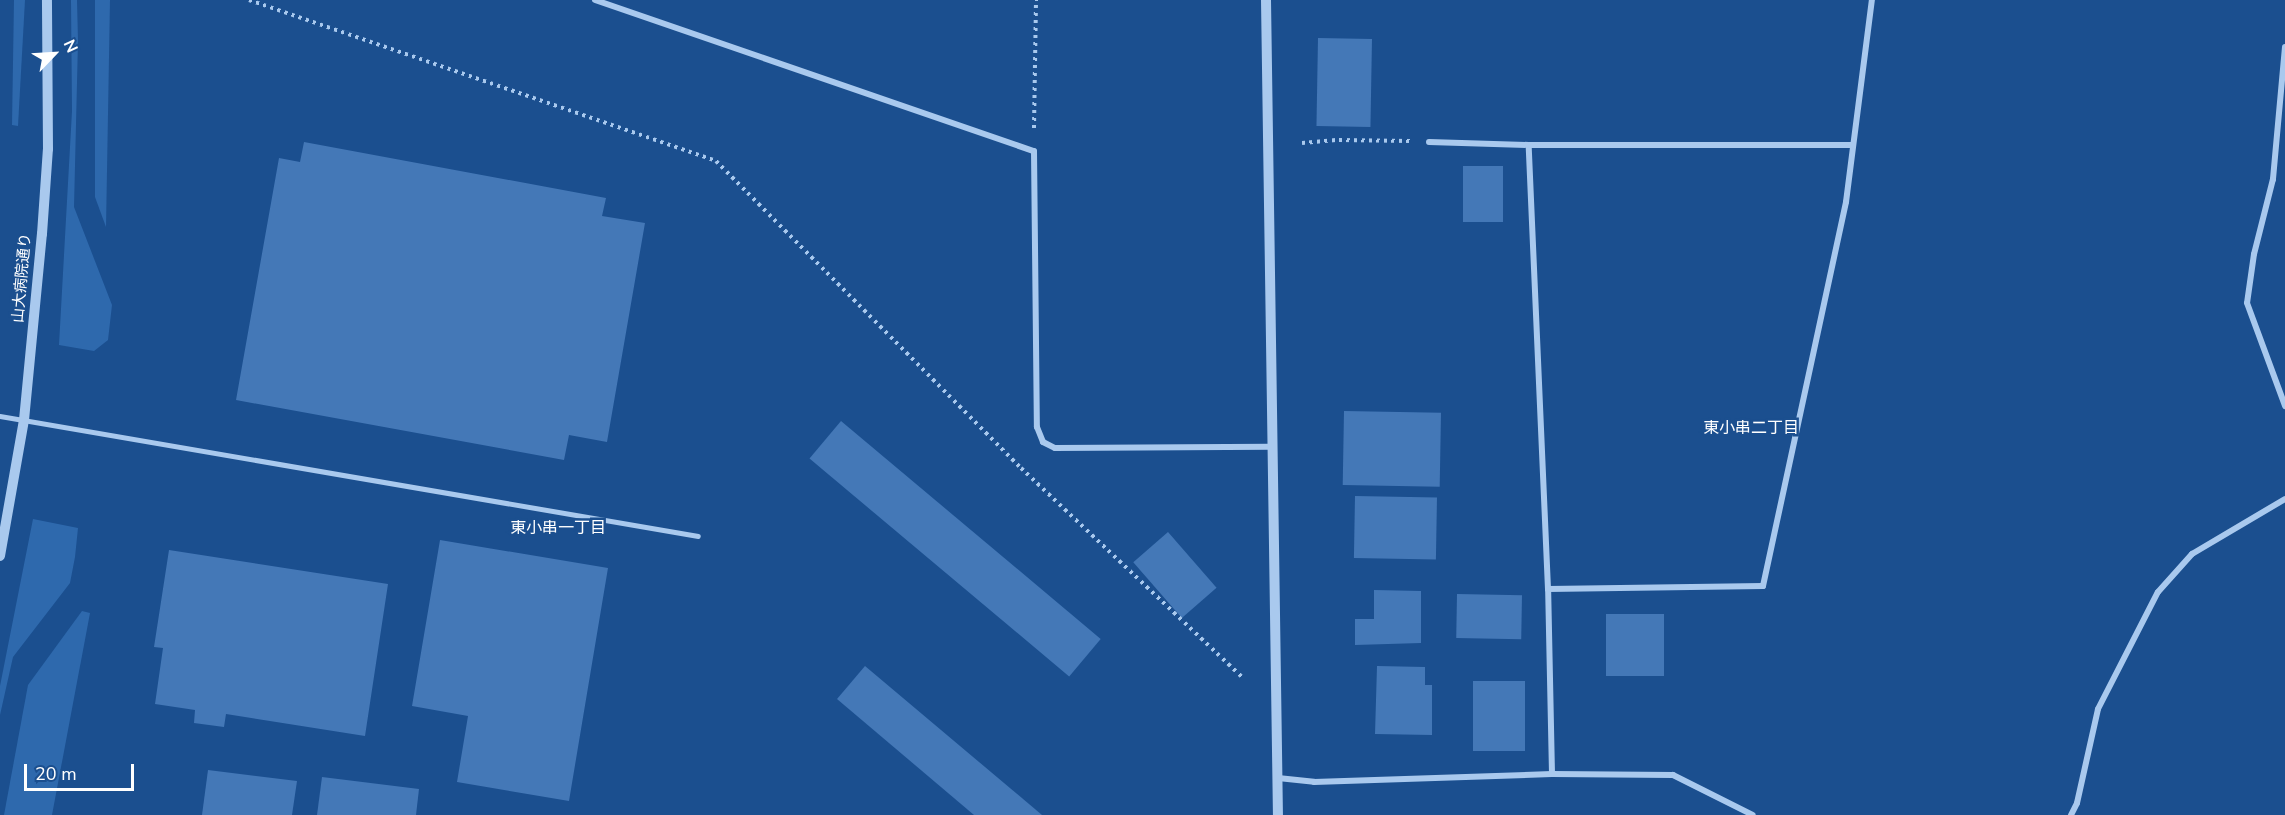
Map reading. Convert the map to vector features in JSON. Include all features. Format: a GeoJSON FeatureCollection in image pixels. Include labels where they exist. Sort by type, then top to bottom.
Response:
{"type":"FeatureCollection","features":[{"type":"Feature","properties":{"kind":"street","name":"山大病院通り"},"geometry":{"type":"LineString","coordinates":[[0,556],[24,420],[48,149],[47,0]]}},
{"type":"Feature","properties":{"kind":"street"},"geometry":{"type":"LineString","coordinates":[[595,0],[1034,151],[1037,428],[1044,442],[1055,448],[1270,447]]}},
{"type":"Feature","properties":{"kind":"street"},"geometry":{"type":"LineString","coordinates":[[1266,0],[1270,447],[1278,815]]}},
{"type":"Feature","properties":{"kind":"street"},"geometry":{"type":"LineString","coordinates":[[1548,590],[1763,586],[1846,202],[1872,0]]}},
{"type":"Feature","properties":{"kind":"street"},"geometry":{"type":"LineString","coordinates":[[2285,47],[2273,180],[2254,254],[2247,303],[2285,406]]}},
{"type":"Feature","properties":{"kind":"street"},"geometry":{"type":"LineString","coordinates":[[1429,142],[1529,145],[1852,145]]}},
{"type":"Feature","properties":{"kind":"street"},"geometry":{"type":"LineString","coordinates":[[1529,145],[1548,590],[1552,774]]}},
{"type":"Feature","properties":{"kind":"street"},"geometry":{"type":"LineString","coordinates":[[2071,815],[2077,803],[2098,710],[2158,591],[2192,554],[2285,499]]}},
{"type":"Feature","properties":{"kind":"street"},"geometry":{"type":"LineString","coordinates":[[1278,778],[1314,782],[1552,774],[1673,775],[1753,815]]}},
{"type":"Feature","properties":{"kind":"lane"},"geometry":{"type":"LineString","coordinates":[[0,416],[698,536]]}},
{"type":"Feature","properties":{"kind":"path"},"geometry":{"type":"LineString","coordinates":[[249,0],[716,161],[1021,468],[1243,678]]}},
{"type":"Feature","properties":{"kind":"path"},"geometry":{"type":"LineString","coordinates":[[1034,151],[1036,0]]}},
{"type":"Feature","properties":{"kind":"path"},"geometry":{"type":"LineString","coordinates":[[1302,143],[1339,140],[1429,142]]}},
{"type":"Feature","properties":{"kind":"shaded area"},"geometry":{"type":"Polygon","coordinates":[[[14,0],[25,0],[18,126],[12,125],[14,0]]]}},
{"type":"Feature","properties":{"kind":"shaded area"},"geometry":{"type":"Polygon","coordinates":[[[71,0],[77,0],[78,41],[74,207],[112,305],[108,340],[94,351],[59,345],[72,111],[71,0]]]}},
{"type":"Feature","properties":{"kind":"shaded area"},"geometry":{"type":"Polygon","coordinates":[[[95,0],[110,0],[106,227],[95,197],[95,0]]]}},
{"type":"Feature","properties":{"kind":"shaded area"},"geometry":{"type":"Polygon","coordinates":[[[33,519],[78,528],[75,557],[70,583],[13,657],[0,715],[0,686],[33,519]]]}},
{"type":"Feature","properties":{"kind":"shaded area"},"geometry":{"type":"Polygon","coordinates":[[[82,611],[90,613],[52,815],[4,815],[28,685],[82,611]]]}},
{"type":"Feature","properties":{"kind":"building"},"geometry":{"type":"Polygon","coordinates":[[[1318,38],[1372,39],[1370,127],[1316,126],[1318,38]]]}},
{"type":"Feature","properties":{"kind":"building"},"geometry":{"type":"Polygon","coordinates":[[[304,142],[606,198],[602,216],[645,223],[607,442],[569,435],[564,460],[236,400],[279,158],[300,162],[304,142]]]}},
{"type":"Feature","properties":{"kind":"building"},"geometry":{"type":"Polygon","coordinates":[[[1463,166],[1503,166],[1503,222],[1463,222],[1463,166]]]}},
{"type":"Feature","properties":{"kind":"building"},"geometry":{"type":"Polygon","coordinates":[[[1344,411],[1441,413],[1440,487],[1343,485],[1344,411]]]}},
{"type":"Feature","properties":{"kind":"building"},"geometry":{"type":"Polygon","coordinates":[[[841,421],[1101,639],[1069,676],[810,459],[841,421]]]}},
{"type":"Feature","properties":{"kind":"building"},"geometry":{"type":"Polygon","coordinates":[[[1355,496],[1437,497],[1436,559],[1354,558],[1355,496]]]}},
{"type":"Feature","properties":{"kind":"building"},"geometry":{"type":"Polygon","coordinates":[[[1168,532],[1217,588],[1182,618],[1133,562],[1168,532]]]}},
{"type":"Feature","properties":{"kind":"building"},"geometry":{"type":"Polygon","coordinates":[[[440,540],[608,568],[569,801],[457,782],[468,716],[412,706],[440,540]]]}},
{"type":"Feature","properties":{"kind":"building"},"geometry":{"type":"Polygon","coordinates":[[[169,550],[388,584],[365,736],[226,714],[224,727],[194,723],[195,710],[155,704],[163,648],[154,647],[169,550]]]}},
{"type":"Feature","properties":{"kind":"building"},"geometry":{"type":"Polygon","coordinates":[[[1374,590],[1421,591],[1421,643],[1355,645],[1355,619],[1374,619],[1374,590]]]}},
{"type":"Feature","properties":{"kind":"building"},"geometry":{"type":"Polygon","coordinates":[[[1457,594],[1522,595],[1521,639],[1456,638],[1457,594]]]}},
{"type":"Feature","properties":{"kind":"building"},"geometry":{"type":"Polygon","coordinates":[[[1606,614],[1664,614],[1664,676],[1606,676],[1606,614]]]}},
{"type":"Feature","properties":{"kind":"building"},"geometry":{"type":"Polygon","coordinates":[[[865,666],[1042,815],[974,815],[837,699],[865,666]]]}},
{"type":"Feature","properties":{"kind":"building"},"geometry":{"type":"Polygon","coordinates":[[[1377,666],[1425,667],[1425,685],[1432,685],[1432,735],[1375,734],[1377,666]]]}},
{"type":"Feature","properties":{"kind":"building"},"geometry":{"type":"Polygon","coordinates":[[[1473,681],[1525,681],[1525,751],[1473,751],[1473,681]]]}},
{"type":"Feature","properties":{"kind":"building"},"geometry":{"type":"Polygon","coordinates":[[[208,770],[297,781],[292,815],[202,815],[208,770]]]}},
{"type":"Feature","properties":{"kind":"building"},"geometry":{"type":"Polygon","coordinates":[[[322,777],[419,789],[416,815],[317,815],[322,777]]]}},
{"type":"Feature","properties":{"kind":"district","name":"東小串二丁目"},"geometry":{"type":"Point","coordinates":[1751,428]}},
{"type":"Feature","properties":{"kind":"district","name":"東小串一丁目"},"geometry":{"type":"Point","coordinates":[558,528]}}]}
